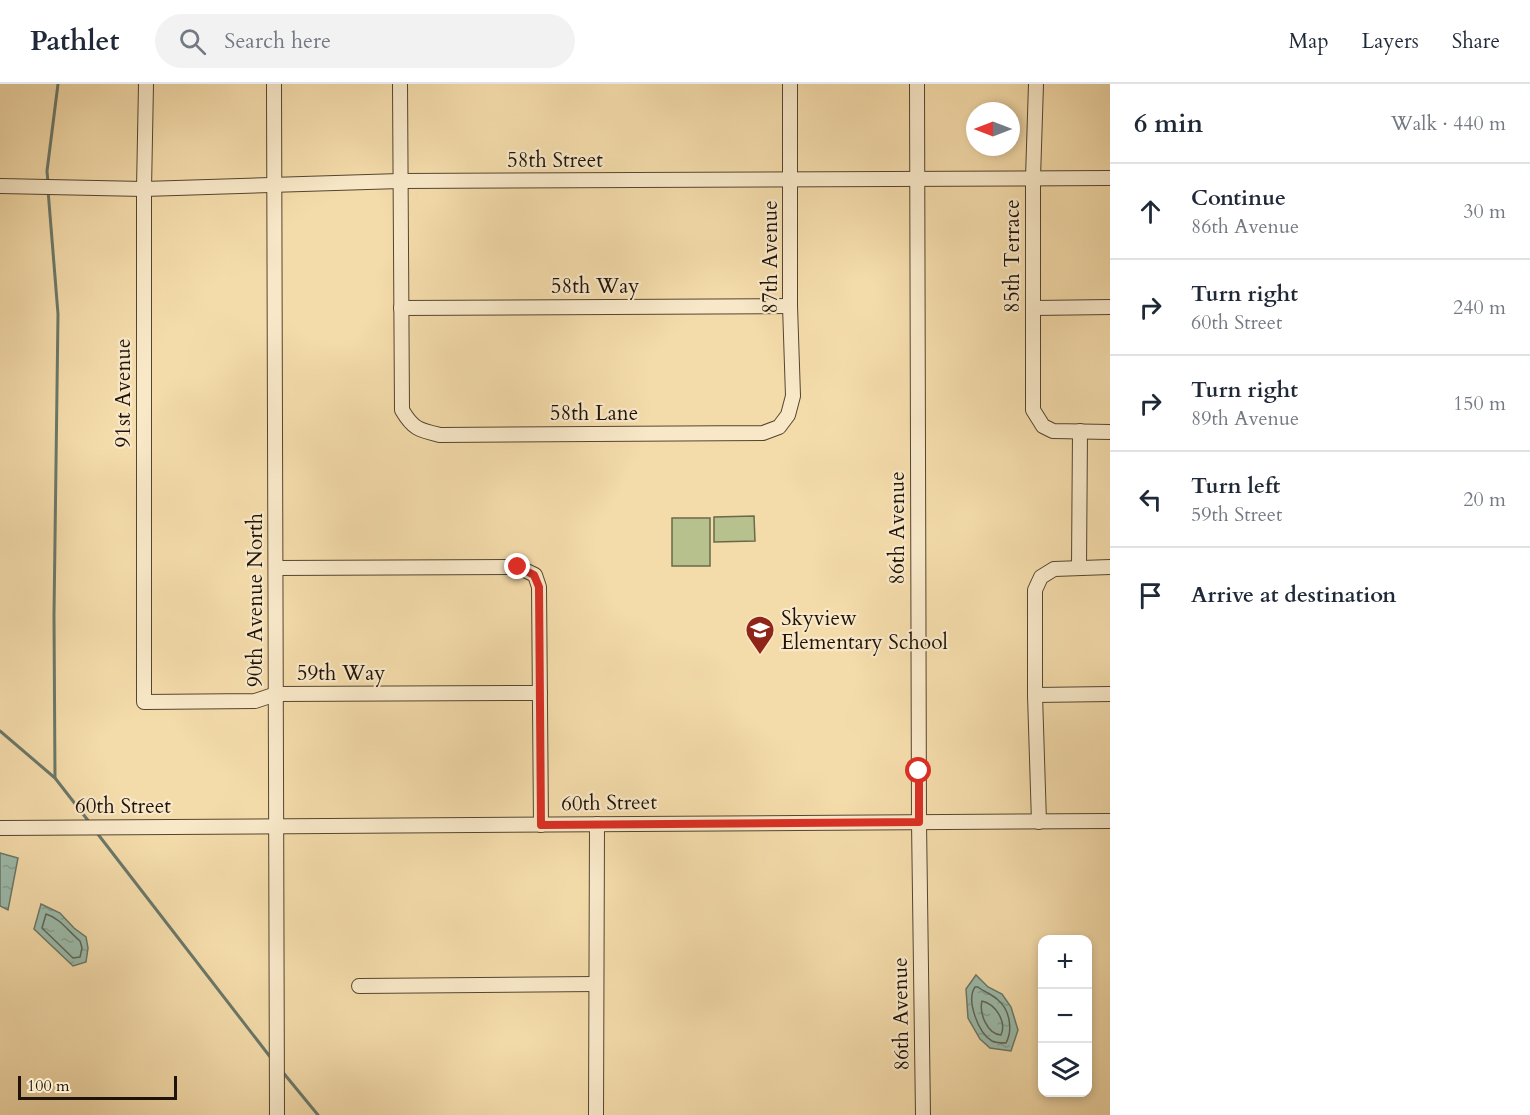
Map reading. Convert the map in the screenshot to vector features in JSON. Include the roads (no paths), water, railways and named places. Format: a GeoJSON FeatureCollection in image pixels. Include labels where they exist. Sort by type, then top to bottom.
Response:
{"type":"FeatureCollection","features":[{"type":"Feature","properties":{"kind":"street","name":"91st Avenue"},"geometry":{"type":"LineString","coordinates":[[144,702],[146,84]]}},
{"type":"Feature","properties":{"kind":"street","name":"90th Avenue North"},"geometry":{"type":"LineString","coordinates":[[273,84],[278,1027],[276,1115]]}},
{"type":"Feature","properties":{"kind":"street"},"geometry":{"type":"LineString","coordinates":[[400,84],[401,308]]}},
{"type":"Feature","properties":{"kind":"street","name":"87th Avenue"},"geometry":{"type":"LineString","coordinates":[[779,427],[788,415],[793,396],[790,306],[790,84]]}},
{"type":"Feature","properties":{"kind":"street","name":"86th Avenue"},"geometry":{"type":"LineString","coordinates":[[917,84],[919,822],[923,1115]]}},
{"type":"Feature","properties":{"kind":"street","name":"85th Terrace"},"geometry":{"type":"LineString","coordinates":[[1036,84],[1033,178],[1033,410],[1043,426],[1053,431],[1080,431]]}},
{"type":"Feature","properties":{"kind":"street","name":"58th Street"},"geometry":{"type":"LineString","coordinates":[[0,186],[144,189],[400,181],[1110,178]]}},
{"type":"Feature","properties":{"kind":"street","name":"58th Way"},"geometry":{"type":"LineString","coordinates":[[401,308],[790,306]]}},
{"type":"Feature","properties":{"kind":"street"},"geometry":{"type":"LineString","coordinates":[[1034,308],[1110,307]]}},
{"type":"Feature","properties":{"kind":"street","name":"58th Lane"},"geometry":{"type":"LineString","coordinates":[[401,308],[402,410],[411,424],[425,432],[440,435],[763,433],[779,427]]}},
{"type":"Feature","properties":{"kind":"street"},"geometry":{"type":"LineString","coordinates":[[1079,567],[1080,431],[1110,432]]}},
{"type":"Feature","properties":{"kind":"street"},"geometry":{"type":"LineString","coordinates":[[276,568],[518,567],[534,575],[539,587],[541,825]]}},
{"type":"Feature","properties":{"kind":"street"},"geometry":{"type":"LineString","coordinates":[[1040,822],[1035,694],[1035,590],[1041,577],[1054,569],[1110,567]]}},
{"type":"Feature","properties":{"kind":"street","name":"59th Way"},"geometry":{"type":"LineString","coordinates":[[144,702],[255,701],[276,694],[540,693]]}},
{"type":"Feature","properties":{"kind":"street"},"geometry":{"type":"LineString","coordinates":[[1035,694],[1110,694]]}},
{"type":"Feature","properties":{"kind":"street","name":"60th Street"},"geometry":{"type":"LineString","coordinates":[[0,828],[1110,821]]}},
{"type":"Feature","properties":{"kind":"street"},"geometry":{"type":"LineString","coordinates":[[596,1115],[597,824]]}},
{"type":"Feature","properties":{"kind":"street"},"geometry":{"type":"LineString","coordinates":[[359,986],[596,984]]}},
{"type":"Feature","properties":{"kind":"water"},"geometry":{"type":"Polygon","coordinates":[[[0,853],[18,858],[8,910],[0,906],[0,853]]]}},
{"type":"Feature","properties":{"kind":"water"},"geometry":{"type":"Polygon","coordinates":[[[41,904],[60,913],[86,937],[88,948],[86,962],[73,966],[34,929],[41,904]]]}},
{"type":"Feature","properties":{"kind":"water"},"geometry":{"type":"Polygon","coordinates":[[[976,975],[988,987],[1002,994],[1011,1007],[1018,1030],[1011,1051],[990,1048],[980,1039],[968,1018],[966,989],[976,975]]]}},
{"type":"Feature","properties":{"kind":"waterway"},"geometry":{"type":"LineString","coordinates":[[48,183],[47,171],[58,84]]}},
{"type":"Feature","properties":{"kind":"waterway"},"geometry":{"type":"LineString","coordinates":[[48,190],[58,314],[54,615],[55,778]]}},
{"type":"Feature","properties":{"kind":"waterway"},"geometry":{"type":"LineString","coordinates":[[0,731],[55,778],[90,823]]}},
{"type":"Feature","properties":{"kind":"waterway"},"geometry":{"type":"LineString","coordinates":[[97,833],[271,1058]]}},
{"type":"Feature","properties":{"kind":"waterway"},"geometry":{"type":"LineString","coordinates":[[281,1070],[318,1115]]}},
{"type":"Feature","properties":{"kind":"place","name":"Skyview Elementary School"},"geometry":{"type":"Point","coordinates":[760,656]}}]}
